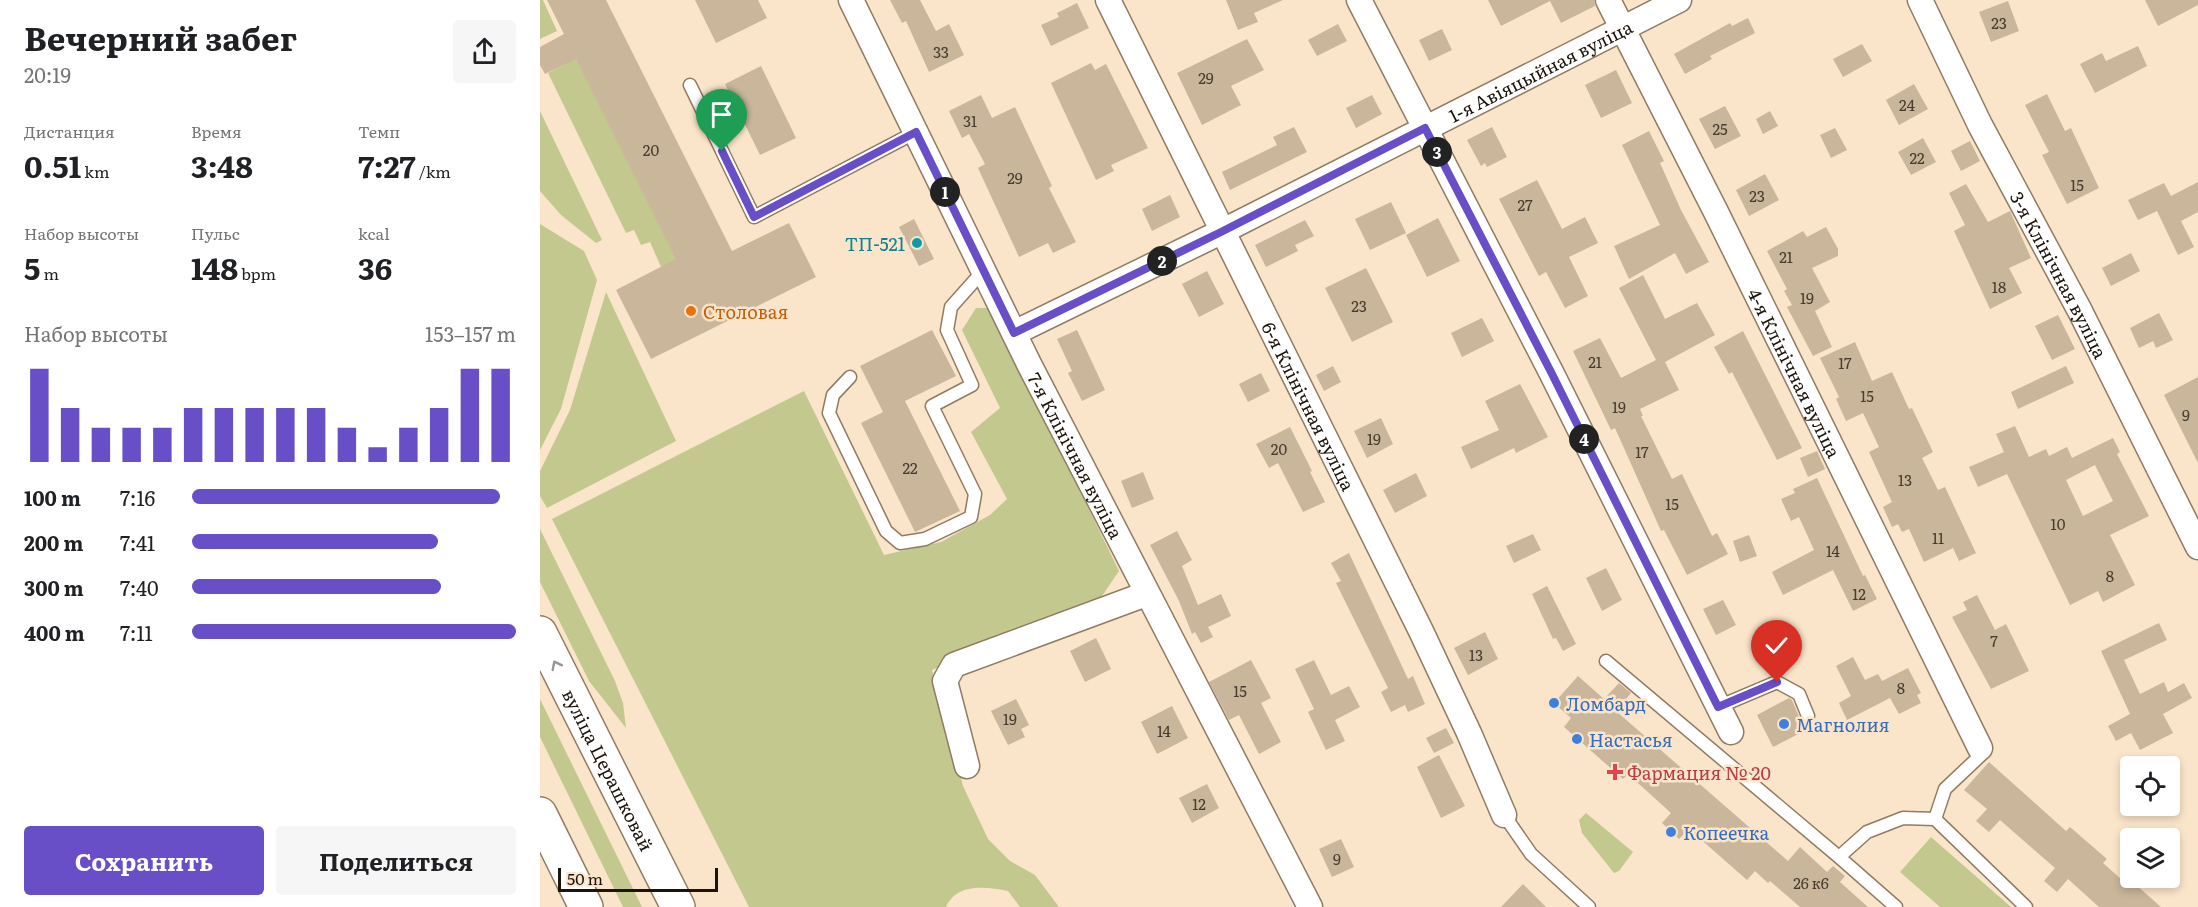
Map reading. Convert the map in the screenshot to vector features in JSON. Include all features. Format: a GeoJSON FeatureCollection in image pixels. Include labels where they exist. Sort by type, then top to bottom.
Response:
{"type":"FeatureCollection","features":[{"type":"Feature","properties":{"kind":"main road","name":"вуліца Церашковай"},"geometry":{"type":"LineString","coordinates":[[540,633],[678,907]]}},
{"type":"Feature","properties":{"kind":"main road"},"geometry":{"type":"LineString","coordinates":[[540,814],[586,907]]}},
{"type":"Feature","properties":{"kind":"street","name":"7-я Клінічная вуліца"},"geometry":{"type":"LineString","coordinates":[[851,0],[1014,333],[1146,594],[1310,907]]}},
{"type":"Feature","properties":{"kind":"street","name":"6-я Клінічная вуліца"},"geometry":{"type":"LineString","coordinates":[[1108,0],[1425,641],[1469,733],[1504,814]]}},
{"type":"Feature","properties":{"kind":"street"},"geometry":{"type":"LineString","coordinates":[[1359,0],[1551,372],[1731,732]]}},
{"type":"Feature","properties":{"kind":"street","name":"4-я Клінічная вуліца"},"geometry":{"type":"LineString","coordinates":[[1608,0],[1716,212],[1980,748]]}},
{"type":"Feature","properties":{"kind":"street","name":"1-я Авіяцыйная вуліца"},"geometry":{"type":"LineString","coordinates":[[1014,333],[1221,232],[1679,0]]}},
{"type":"Feature","properties":{"kind":"street","name":"3-я Клінічная вуліца"},"geometry":{"type":"LineString","coordinates":[[1920,0],[1980,125],[2080,311],[2198,547]]}},
{"type":"Feature","properties":{"kind":"street"},"geometry":{"type":"LineString","coordinates":[[967,765],[945,681],[954,665],[1146,594]]}},
{"type":"Feature","properties":{"kind":"lane"},"geometry":{"type":"LineString","coordinates":[[690,85],[754,217],[916,132]]}},
{"type":"Feature","properties":{"kind":"lane"},"geometry":{"type":"LineString","coordinates":[[850,377],[833,395],[829,413],[886,531],[900,543],[925,539],[971,517],[975,494],[932,406],[972,385],[947,330],[951,307],[984,270]]}},
{"type":"Feature","properties":{"kind":"lane"},"geometry":{"type":"LineString","coordinates":[[1606,661],[1896,907]]}},
{"type":"Feature","properties":{"kind":"lane"},"geometry":{"type":"LineString","coordinates":[[1718,707],[1777,682],[1798,694],[1808,716]]}},
{"type":"Feature","properties":{"kind":"lane"},"geometry":{"type":"LineString","coordinates":[[1935,819],[1945,789],[1982,754],[1980,748]]}},
{"type":"Feature","properties":{"kind":"lane"},"geometry":{"type":"LineString","coordinates":[[1504,814],[1531,854],[1589,907]]}},
{"type":"Feature","properties":{"kind":"lane"},"geometry":{"type":"LineString","coordinates":[[1839,857],[1867,832],[1894,821],[1903,818],[1935,819],[2026,907]]}},
{"type":"Feature","properties":{"kind":"green space"},"geometry":{"type":"Polygon","coordinates":[[[540,0],[543,0],[557,31],[540,39],[540,0]]]}},
{"type":"Feature","properties":{"kind":"green space"},"geometry":{"type":"Polygon","coordinates":[[[574,55],[686,255],[661,267],[650,242],[641,245],[634,230],[626,233],[548,73],[567,63],[574,55]]]}},
{"type":"Feature","properties":{"kind":"green space"},"geometry":{"type":"Polygon","coordinates":[[[540,111],[602,240],[596,243],[561,215],[540,191],[540,111]]]}},
{"type":"Feature","properties":{"kind":"green space"},"geometry":{"type":"Polygon","coordinates":[[[540,224],[584,251],[597,280],[561,409],[540,450],[540,224]]]}},
{"type":"Feature","properties":{"kind":"green space"},"geometry":{"type":"Polygon","coordinates":[[[606,292],[676,441],[547,508],[540,496],[540,471],[570,410],[606,292]]]}},
{"type":"Feature","properties":{"kind":"green space"},"geometry":{"type":"Polygon","coordinates":[[[976,308],[991,308],[1119,571],[1100,599],[932,670],[963,786],[988,839],[1010,861],[1035,875],[1059,907],[1020,907],[1008,891],[973,888],[957,893],[946,907],[749,907],[552,519],[804,391],[884,555],[941,542],[990,515],[1007,499],[971,432],[1000,408],[962,330],[976,308]]]}},
{"type":"Feature","properties":{"kind":"green space"},"geometry":{"type":"Polygon","coordinates":[[[540,529],[615,681],[623,703],[626,728],[589,681],[540,582],[540,529]]]}},
{"type":"Feature","properties":{"kind":"green space"},"geometry":{"type":"Polygon","coordinates":[[[540,699],[642,907],[623,907],[540,737],[540,699]]]}},
{"type":"Feature","properties":{"kind":"green space"},"geometry":{"type":"Polygon","coordinates":[[[1586,813],[1633,852],[1619,871],[1614,873],[1582,833],[1579,820],[1586,813]]]}},
{"type":"Feature","properties":{"kind":"green space"},"geometry":{"type":"Polygon","coordinates":[[[1931,837],[2011,907],[1940,907],[1900,872],[1931,837]]]}},
{"type":"Feature","properties":{"kind":"building"},"geometry":{"type":"Polygon","coordinates":[[[547,0],[606,0],[732,251],[789,223],[816,277],[651,359],[616,290],[676,259],[576,59],[545,74],[540,65],[540,47],[564,34],[547,0]]]}},
{"type":"Feature","properties":{"kind":"building"},"geometry":{"type":"Polygon","coordinates":[[[695,0],[758,0],[767,18],[716,43],[695,0]]]}},
{"type":"Feature","properties":{"kind":"building"},"geometry":{"type":"Polygon","coordinates":[[[890,0],[920,0],[936,31],[949,24],[964,55],[929,72],[906,21],[902,23],[890,0]]]}},
{"type":"Feature","properties":{"kind":"building"},"geometry":{"type":"Polygon","coordinates":[[[1226,0],[1283,0],[1254,13],[1258,22],[1238,30],[1226,0]]]}},
{"type":"Feature","properties":{"kind":"building"},"geometry":{"type":"Polygon","coordinates":[[[1488,0],[1594,0],[1595,6],[1561,23],[1550,1],[1501,26],[1488,0]]]}},
{"type":"Feature","properties":{"kind":"building"},"geometry":{"type":"Polygon","coordinates":[[[2145,0],[2198,0],[2198,5],[2158,26],[2145,0]]]}},
{"type":"Feature","properties":{"kind":"building"},"geometry":{"type":"Polygon","coordinates":[[[2008,1],[2019,31],[1991,42],[1979,12],[2008,1]]]}},
{"type":"Feature","properties":{"kind":"building"},"geometry":{"type":"Polygon","coordinates":[[[1077,3],[1089,28],[1051,46],[1041,25],[1059,17],[1057,13],[1077,3]]]}},
{"type":"Feature","properties":{"kind":"building"},"geometry":{"type":"Polygon","coordinates":[[[1748,18],[1755,33],[1710,56],[1712,59],[1685,74],[1674,54],[1730,23],[1732,26],[1748,18]]]}},
{"type":"Feature","properties":{"kind":"building"},"geometry":{"type":"Polygon","coordinates":[[[1338,24],[1347,41],[1317,56],[1308,40],[1338,24]]]}},
{"type":"Feature","properties":{"kind":"building"},"geometry":{"type":"Polygon","coordinates":[[[1442,29],[1452,50],[1429,61],[1419,40],[1442,29]]]}},
{"type":"Feature","properties":{"kind":"building"},"geometry":{"type":"Polygon","coordinates":[[[1247,39],[1264,70],[1231,86],[1241,105],[1202,125],[1177,73],[1247,39]]]}},
{"type":"Feature","properties":{"kind":"building"},"geometry":{"type":"Polygon","coordinates":[[[1862,44],[1872,61],[1843,77],[1833,59],[1862,44]]]}},
{"type":"Feature","properties":{"kind":"building"},"geometry":{"type":"Polygon","coordinates":[[[2138,46],[2147,66],[2095,93],[2080,64],[2102,53],[2106,61],[2138,46]]]}},
{"type":"Feature","properties":{"kind":"building"},"geometry":{"type":"Polygon","coordinates":[[[1091,63],[1095,70],[1106,64],[1148,148],[1111,165],[1114,171],[1096,180],[1051,83],[1091,63]]]}},
{"type":"Feature","properties":{"kind":"building"},"geometry":{"type":"Polygon","coordinates":[[[761,66],[796,138],[760,155],[725,84],[761,66]]]}},
{"type":"Feature","properties":{"kind":"building"},"geometry":{"type":"Polygon","coordinates":[[[1616,70],[1632,103],[1601,118],[1585,85],[1616,70]]]}},
{"type":"Feature","properties":{"kind":"building"},"geometry":{"type":"Polygon","coordinates":[[[1914,84],[1928,109],[1899,125],[1886,100],[1914,84]]]}},
{"type":"Feature","properties":{"kind":"building"},"geometry":{"type":"Polygon","coordinates":[[[2047,94],[2065,131],[2071,128],[2099,188],[2067,204],[2042,155],[2049,152],[2025,105],[2047,94]]]}},
{"type":"Feature","properties":{"kind":"building"},"geometry":{"type":"Polygon","coordinates":[[[981,95],[992,118],[1015,107],[1052,186],[1049,188],[1076,242],[1053,253],[1048,243],[1019,257],[978,168],[985,164],[969,134],[962,138],[949,111],[981,95]]]}},
{"type":"Feature","properties":{"kind":"building"},"geometry":{"type":"Polygon","coordinates":[[[1372,95],[1382,114],[1356,128],[1346,108],[1372,95]]]}},
{"type":"Feature","properties":{"kind":"building"},"geometry":{"type":"Polygon","coordinates":[[[1725,106],[1741,136],[1715,149],[1699,119],[1725,106]]]}},
{"type":"Feature","properties":{"kind":"building"},"geometry":{"type":"Polygon","coordinates":[[[1770,111],[1778,126],[1763,134],[1756,119],[1770,111]]]}},
{"type":"Feature","properties":{"kind":"building"},"geometry":{"type":"Polygon","coordinates":[[[1294,127],[1307,152],[1230,190],[1222,172],[1277,145],[1273,137],[1294,127]]]}},
{"type":"Feature","properties":{"kind":"building"},"geometry":{"type":"Polygon","coordinates":[[[1492,127],[1507,157],[1487,167],[1485,163],[1481,166],[1467,140],[1492,127]]]}},
{"type":"Feature","properties":{"kind":"building"},"geometry":{"type":"Polygon","coordinates":[[[1835,128],[1847,150],[1831,158],[1820,135],[1835,128]]]}},
{"type":"Feature","properties":{"kind":"building"},"geometry":{"type":"Polygon","coordinates":[[[1649,131],[1664,161],[1660,163],[1681,210],[1709,262],[1686,274],[1675,253],[1629,279],[1614,246],[1660,225],[1622,145],[1649,131]]]}},
{"type":"Feature","properties":{"kind":"building"},"geometry":{"type":"Polygon","coordinates":[[[1923,138],[1936,162],[1911,175],[1898,152],[1923,138]]]}},
{"type":"Feature","properties":{"kind":"building"},"geometry":{"type":"Polygon","coordinates":[[[1970,141],[1980,161],[1961,171],[1951,151],[1970,141]]]}},
{"type":"Feature","properties":{"kind":"building"},"geometry":{"type":"Polygon","coordinates":[[[1765,174],[1779,200],[1749,216],[1736,190],[1765,174]]]}},
{"type":"Feature","properties":{"kind":"building"},"geometry":{"type":"Polygon","coordinates":[[[1537,180],[1562,229],[1585,217],[1598,243],[1569,257],[1588,296],[1565,308],[1546,272],[1539,276],[1499,199],[1537,180]]]}},
{"type":"Feature","properties":{"kind":"building"},"geometry":{"type":"Polygon","coordinates":[[[2198,182],[2198,212],[2181,221],[2194,247],[2178,255],[2157,211],[2138,220],[2128,200],[2164,183],[2171,196],[2198,182]]]}},
{"type":"Feature","properties":{"kind":"building"},"geometry":{"type":"Polygon","coordinates":[[[1966,184],[1988,222],[2010,211],[2031,258],[2009,268],[2022,293],[1990,309],[1954,231],[1965,225],[1949,193],[1966,184]]]}},
{"type":"Feature","properties":{"kind":"building"},"geometry":{"type":"Polygon","coordinates":[[[1170,195],[1180,217],[1152,231],[1142,209],[1170,195]]]}},
{"type":"Feature","properties":{"kind":"building"},"geometry":{"type":"Polygon","coordinates":[[[1391,202],[1406,233],[1370,250],[1355,219],[1391,202]]]}},
{"type":"Feature","properties":{"kind":"building"},"geometry":{"type":"Polygon","coordinates":[[[1438,218],[1460,261],[1427,277],[1406,235],[1438,218]]]}},
{"type":"Feature","properties":{"kind":"building","name":"ТП-521"},"geometry":{"type":"Polygon","coordinates":[[[914,219],[934,259],[919,266],[899,227],[914,219]]]}},
{"type":"Feature","properties":{"kind":"building"},"geometry":{"type":"Polygon","coordinates":[[[1305,220],[1314,236],[1295,245],[1298,251],[1266,267],[1255,245],[1305,220]]]}},
{"type":"Feature","properties":{"kind":"building"},"geometry":{"type":"Polygon","coordinates":[[[1826,227],[1838,249],[1838,256],[1812,268],[1830,302],[1815,311],[1832,347],[1813,356],[1787,307],[1792,305],[1784,291],[1787,289],[1767,251],[1803,231],[1807,237],[1826,227]]]}},
{"type":"Feature","properties":{"kind":"building"},"geometry":{"type":"Polygon","coordinates":[[[2131,253],[2140,271],[2111,286],[2102,268],[2131,253]]]}},
{"type":"Feature","properties":{"kind":"building"},"geometry":{"type":"Polygon","coordinates":[[[1366,268],[1393,322],[1352,342],[1325,288],[1366,268]]]}},
{"type":"Feature","properties":{"kind":"building"},"geometry":{"type":"Polygon","coordinates":[[[1207,271],[1224,304],[1199,317],[1182,284],[1207,271]]]}},
{"type":"Feature","properties":{"kind":"building"},"geometry":{"type":"Polygon","coordinates":[[[1643,275],[1665,319],[1697,303],[1715,335],[1665,362],[1679,390],[1640,409],[1643,416],[1641,416],[1672,479],[1682,474],[1712,536],[1717,533],[1728,554],[1687,575],[1664,530],[1661,531],[1615,428],[1611,430],[1573,351],[1600,338],[1621,378],[1656,360],[1619,288],[1643,275]]]}},
{"type":"Feature","properties":{"kind":"building"},"geometry":{"type":"Polygon","coordinates":[[[2159,313],[2173,340],[2156,348],[2153,341],[2139,348],[2130,328],[2159,313]]]}},
{"type":"Feature","properties":{"kind":"building"},"geometry":{"type":"Polygon","coordinates":[[[2058,315],[2075,349],[2052,360],[2035,326],[2058,315]]]}},
{"type":"Feature","properties":{"kind":"building"},"geometry":{"type":"Polygon","coordinates":[[[1482,318],[1494,341],[1462,357],[1451,333],[1482,318]]]}},
{"type":"Feature","properties":{"kind":"building"},"geometry":{"type":"Polygon","coordinates":[[[932,330],[956,376],[905,401],[960,511],[915,532],[861,423],[883,412],[860,366],[932,330]]]}},
{"type":"Feature","properties":{"kind":"building"},"geometry":{"type":"Polygon","coordinates":[[[1077,330],[1105,390],[1082,401],[1068,373],[1072,371],[1057,339],[1077,330]]]}},
{"type":"Feature","properties":{"kind":"building"},"geometry":{"type":"Polygon","coordinates":[[[1743,331],[1802,448],[1777,460],[1732,372],[1729,374],[1714,347],[1743,331]]]}},
{"type":"Feature","properties":{"kind":"building"},"geometry":{"type":"Polygon","coordinates":[[[1855,342],[1872,381],[1892,372],[1933,452],[1922,458],[1938,490],[1945,487],[1976,553],[1959,561],[1953,548],[1924,562],[1909,529],[1902,532],[1898,524],[1892,527],[1883,507],[1892,502],[1869,452],[1879,447],[1863,413],[1846,421],[1836,399],[1839,397],[1820,358],[1855,342]]]}},
{"type":"Feature","properties":{"kind":"building"},"geometry":{"type":"Polygon","coordinates":[[[1333,366],[1341,382],[1324,391],[1316,375],[1333,366]]]}},
{"type":"Feature","properties":{"kind":"building"},"geometry":{"type":"Polygon","coordinates":[[[2066,366],[2074,383],[2018,409],[2011,392],[2066,366]]]}},
{"type":"Feature","properties":{"kind":"building"},"geometry":{"type":"Polygon","coordinates":[[[1261,373],[1270,391],[1248,402],[1239,384],[1261,373]]]}},
{"type":"Feature","properties":{"kind":"building"},"geometry":{"type":"Polygon","coordinates":[[[2198,377],[2198,463],[2164,395],[2198,377]]]}},
{"type":"Feature","properties":{"kind":"building"},"geometry":{"type":"Polygon","coordinates":[[[1520,384],[1548,437],[1516,453],[1514,448],[1471,469],[1461,447],[1499,430],[1485,401],[1520,384]]]}},
{"type":"Feature","properties":{"kind":"building"},"geometry":{"type":"Polygon","coordinates":[[[1381,418],[1393,444],[1367,458],[1354,431],[1381,418]]]}},
{"type":"Feature","properties":{"kind":"building"},"geometry":{"type":"Polygon","coordinates":[[[2015,426],[2029,457],[2046,449],[2049,456],[2067,447],[2072,458],[2113,438],[2120,452],[2117,454],[2149,516],[2110,535],[2135,585],[2103,602],[2098,591],[2070,605],[2007,474],[1978,487],[1969,467],[2004,452],[1996,434],[2015,426]],[[2095,465],[2066,480],[2083,516],[2113,501],[2095,465]]]}},
{"type":"Feature","properties":{"kind":"building"},"geometry":{"type":"Polygon","coordinates":[[[1290,427],[1325,502],[1303,512],[1278,463],[1269,468],[1256,444],[1290,427]]]}},
{"type":"Feature","properties":{"kind":"building"},"geometry":{"type":"Polygon","coordinates":[[[1817,451],[1825,469],[1808,477],[1800,458],[1817,451]]]}},
{"type":"Feature","properties":{"kind":"building"},"geometry":{"type":"Polygon","coordinates":[[[1143,472],[1154,499],[1132,508],[1121,481],[1143,472]]]}},
{"type":"Feature","properties":{"kind":"building"},"geometry":{"type":"Polygon","coordinates":[[[1416,473],[1427,496],[1395,513],[1383,490],[1416,473]]]}},
{"type":"Feature","properties":{"kind":"building"},"geometry":{"type":"Polygon","coordinates":[[[1817,478],[1863,576],[1865,575],[1877,599],[1853,611],[1833,570],[1783,595],[1772,572],[1814,550],[1799,517],[1791,521],[1781,499],[1795,493],[1793,489],[1817,478]]]}},
{"type":"Feature","properties":{"kind":"building"},"geometry":{"type":"Polygon","coordinates":[[[1177,531],[1192,560],[1182,566],[1198,605],[1221,594],[1231,616],[1208,627],[1213,637],[1201,643],[1195,632],[1192,634],[1179,601],[1150,545],[1177,531]]]}},
{"type":"Feature","properties":{"kind":"building"},"geometry":{"type":"Polygon","coordinates":[[[1533,534],[1541,550],[1514,563],[1506,546],[1533,534]]]}},
{"type":"Feature","properties":{"kind":"building"},"geometry":{"type":"Polygon","coordinates":[[[1749,535],[1757,556],[1740,562],[1733,541],[1749,535]]]}},
{"type":"Feature","properties":{"kind":"building"},"geometry":{"type":"Polygon","coordinates":[[[1349,553],[1408,679],[1413,676],[1425,704],[1408,712],[1405,705],[1391,712],[1381,692],[1388,688],[1336,583],[1341,581],[1331,563],[1349,553]]]}},
{"type":"Feature","properties":{"kind":"building"},"geometry":{"type":"Polygon","coordinates":[[[1606,568],[1622,600],[1602,611],[1586,578],[1606,568]]]}},
{"type":"Feature","properties":{"kind":"building"},"geometry":{"type":"Polygon","coordinates":[[[1547,586],[1576,644],[1563,651],[1556,638],[1553,639],[1532,594],[1547,586]]]}},
{"type":"Feature","properties":{"kind":"building"},"geometry":{"type":"Polygon","coordinates":[[[1977,595],[1995,630],[2006,624],[2029,671],[1991,689],[1952,617],[1967,610],[1963,602],[1977,595]]]}},
{"type":"Feature","properties":{"kind":"building"},"geometry":{"type":"Polygon","coordinates":[[[1723,600],[1736,625],[1716,635],[1703,609],[1723,600]]]}},
{"type":"Feature","properties":{"kind":"building"},"geometry":{"type":"Polygon","coordinates":[[[2159,623],[2167,640],[2124,660],[2140,694],[2164,682],[2168,692],[2184,683],[2192,698],[2163,714],[2173,733],[2140,750],[2131,733],[2116,741],[2108,726],[2130,714],[2101,651],[2159,623]]]}},
{"type":"Feature","properties":{"kind":"building"},"geometry":{"type":"Polygon","coordinates":[[[1485,632],[1498,659],[1468,675],[1454,648],[1485,632]]]}},
{"type":"Feature","properties":{"kind":"building"},"geometry":{"type":"Polygon","coordinates":[[[1096,638],[1111,669],[1085,682],[1070,651],[1096,638]]]}},
{"type":"Feature","properties":{"kind":"building"},"geometry":{"type":"Polygon","coordinates":[[[1853,657],[1865,680],[1878,674],[1882,681],[1908,668],[1921,693],[1917,695],[1921,703],[1899,714],[1890,698],[1847,720],[1839,703],[1851,696],[1836,666],[1853,657]]]}},
{"type":"Feature","properties":{"kind":"building"},"geometry":{"type":"Polygon","coordinates":[[[1251,660],[1271,698],[1261,703],[1281,742],[1259,754],[1239,715],[1229,720],[1209,682],[1251,660]]]}},
{"type":"Feature","properties":{"kind":"building"},"geometry":{"type":"Polygon","coordinates":[[[1314,660],[1331,695],[1349,686],[1360,707],[1335,720],[1345,741],[1326,750],[1308,712],[1314,709],[1295,669],[1314,660]]]}},
{"type":"Feature","properties":{"kind":"building"},"geometry":{"type":"Polygon","coordinates":[[[1578,676],[1604,699],[1619,683],[1631,693],[1616,711],[1788,861],[1800,847],[1827,872],[1833,866],[1845,876],[1840,882],[1868,907],[1800,907],[1755,871],[1747,880],[1689,829],[1679,839],[1662,823],[1671,813],[1628,774],[1623,779],[1564,727],[1571,718],[1554,703],[1578,676]]]}},
{"type":"Feature","properties":{"kind":"building","name":"Магнолия"},"geometry":{"type":"Polygon","coordinates":[[[1789,698],[1808,729],[1773,747],[1757,715],[1789,698]]]}},
{"type":"Feature","properties":{"kind":"building"},"geometry":{"type":"Polygon","coordinates":[[[1016,699],[1029,725],[1021,729],[1025,737],[1008,745],[991,711],[1016,699]]]}},
{"type":"Feature","properties":{"kind":"building"},"geometry":{"type":"Polygon","coordinates":[[[1172,706],[1188,738],[1157,754],[1141,722],[1172,706]]]}},
{"type":"Feature","properties":{"kind":"building"},"geometry":{"type":"Polygon","coordinates":[[[1446,728],[1454,743],[1434,753],[1426,738],[1446,728]]]}},
{"type":"Feature","properties":{"kind":"building"},"geometry":{"type":"Polygon","coordinates":[[[1439,755],[1465,806],[1441,818],[1417,767],[1439,755]]]}},
{"type":"Feature","properties":{"kind":"building"},"geometry":{"type":"Polygon","coordinates":[[[1989,762],[2066,831],[2070,827],[2107,859],[2103,863],[2120,878],[2120,888],[2140,888],[2161,907],[2099,907],[2068,879],[2057,892],[2044,881],[2055,868],[2000,820],[1989,832],[1976,821],[1987,809],[1964,790],[1989,762]]]}},
{"type":"Feature","properties":{"kind":"building"},"geometry":{"type":"Polygon","coordinates":[[[1207,784],[1219,808],[1192,823],[1179,798],[1207,784]]]}},
{"type":"Feature","properties":{"kind":"building"},"geometry":{"type":"Polygon","coordinates":[[[1341,839],[1354,867],[1332,877],[1319,849],[1341,839]]]}},
{"type":"Feature","properties":{"kind":"building"},"geometry":{"type":"Polygon","coordinates":[[[1523,884],[1546,907],[1501,907],[1523,884]]]}},
{"type":"Feature","properties":{"kind":"place","name":"ТП-521"},"geometry":{"type":"Point","coordinates":[917,243]}},
{"type":"Feature","properties":{"kind":"place","name":"Столовая"},"geometry":{"type":"Point","coordinates":[691,311]}},
{"type":"Feature","properties":{"kind":"place","name":"Ломбард"},"geometry":{"type":"Point","coordinates":[1554,703]}},
{"type":"Feature","properties":{"kind":"place","name":"Магнолия"},"geometry":{"type":"Point","coordinates":[1784,724]}},
{"type":"Feature","properties":{"kind":"place","name":"Настасья"},"geometry":{"type":"Point","coordinates":[1577,739]}},
{"type":"Feature","properties":{"kind":"place","name":"Фармация № 20"},"geometry":{"type":"Point","coordinates":[1615,772]}},
{"type":"Feature","properties":{"kind":"place","name":"Копеечка"},"geometry":{"type":"Point","coordinates":[1671,832]}},
{"type":"Feature","properties":{"kind":"route"},"geometry":{"type":"LineString","coordinates":[[722,151],[754,217],[916,132],[1014,333],[1221,232],[1425,128],[1551,372],[1718,707],[1777,682]]}}]}
